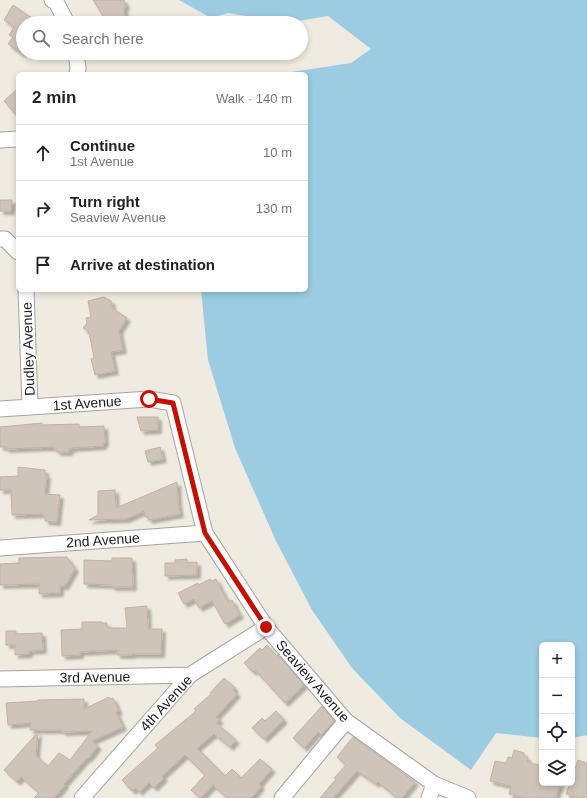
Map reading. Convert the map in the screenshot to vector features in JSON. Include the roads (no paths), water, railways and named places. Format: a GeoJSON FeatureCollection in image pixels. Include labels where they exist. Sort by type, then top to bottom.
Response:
{"type":"FeatureCollection","features":[{"type":"Feature","properties":{"kind":"street"},"geometry":{"type":"LineString","coordinates":[[52,0],[56,2],[63,16]]}},
{"type":"Feature","properties":{"kind":"street"},"geometry":{"type":"LineString","coordinates":[[77,60],[77,72]]}},
{"type":"Feature","properties":{"kind":"street"},"geometry":{"type":"LineString","coordinates":[[0,140],[16,139]]}},
{"type":"Feature","properties":{"kind":"street"},"geometry":{"type":"LineString","coordinates":[[0,239],[5,239],[16,250]]}},
{"type":"Feature","properties":{"kind":"street","name":"Dudley Avenue"},"geometry":{"type":"LineString","coordinates":[[26,292],[30,407]]}},
{"type":"Feature","properties":{"kind":"street","name":"1st Avenue"},"geometry":{"type":"LineString","coordinates":[[0,409],[149,399],[173,403]]}},
{"type":"Feature","properties":{"kind":"street","name":"Seaview Avenue"},"geometry":{"type":"LineString","coordinates":[[173,403],[205,533],[266,627],[346,721],[432,791],[468,798]]}},
{"type":"Feature","properties":{"kind":"street","name":"2nd Avenue"},"geometry":{"type":"LineString","coordinates":[[0,548],[205,533]]}},
{"type":"Feature","properties":{"kind":"street","name":"4th Avenue"},"geometry":{"type":"LineString","coordinates":[[82,798],[190,675],[266,627]]}},
{"type":"Feature","properties":{"kind":"street","name":"3rd Avenue"},"geometry":{"type":"LineString","coordinates":[[0,679],[190,675]]}},
{"type":"Feature","properties":{"kind":"street"},"geometry":{"type":"LineString","coordinates":[[282,798],[346,721]]}},
{"type":"Feature","properties":{"kind":"water"},"geometry":{"type":"Polygon","coordinates":[[[179,0],[587,0],[587,735],[575,737],[575,642],[539,642],[539,738],[496,733],[471,770],[400,718],[352,668],[312,610],[276,541],[235,448],[208,360],[201,292],[308,292],[308,72],[292,72],[351,63],[371,49],[328,16],[308,19],[308,16],[245,16],[228,13],[218,16],[207,16],[179,0]]]}}]}
